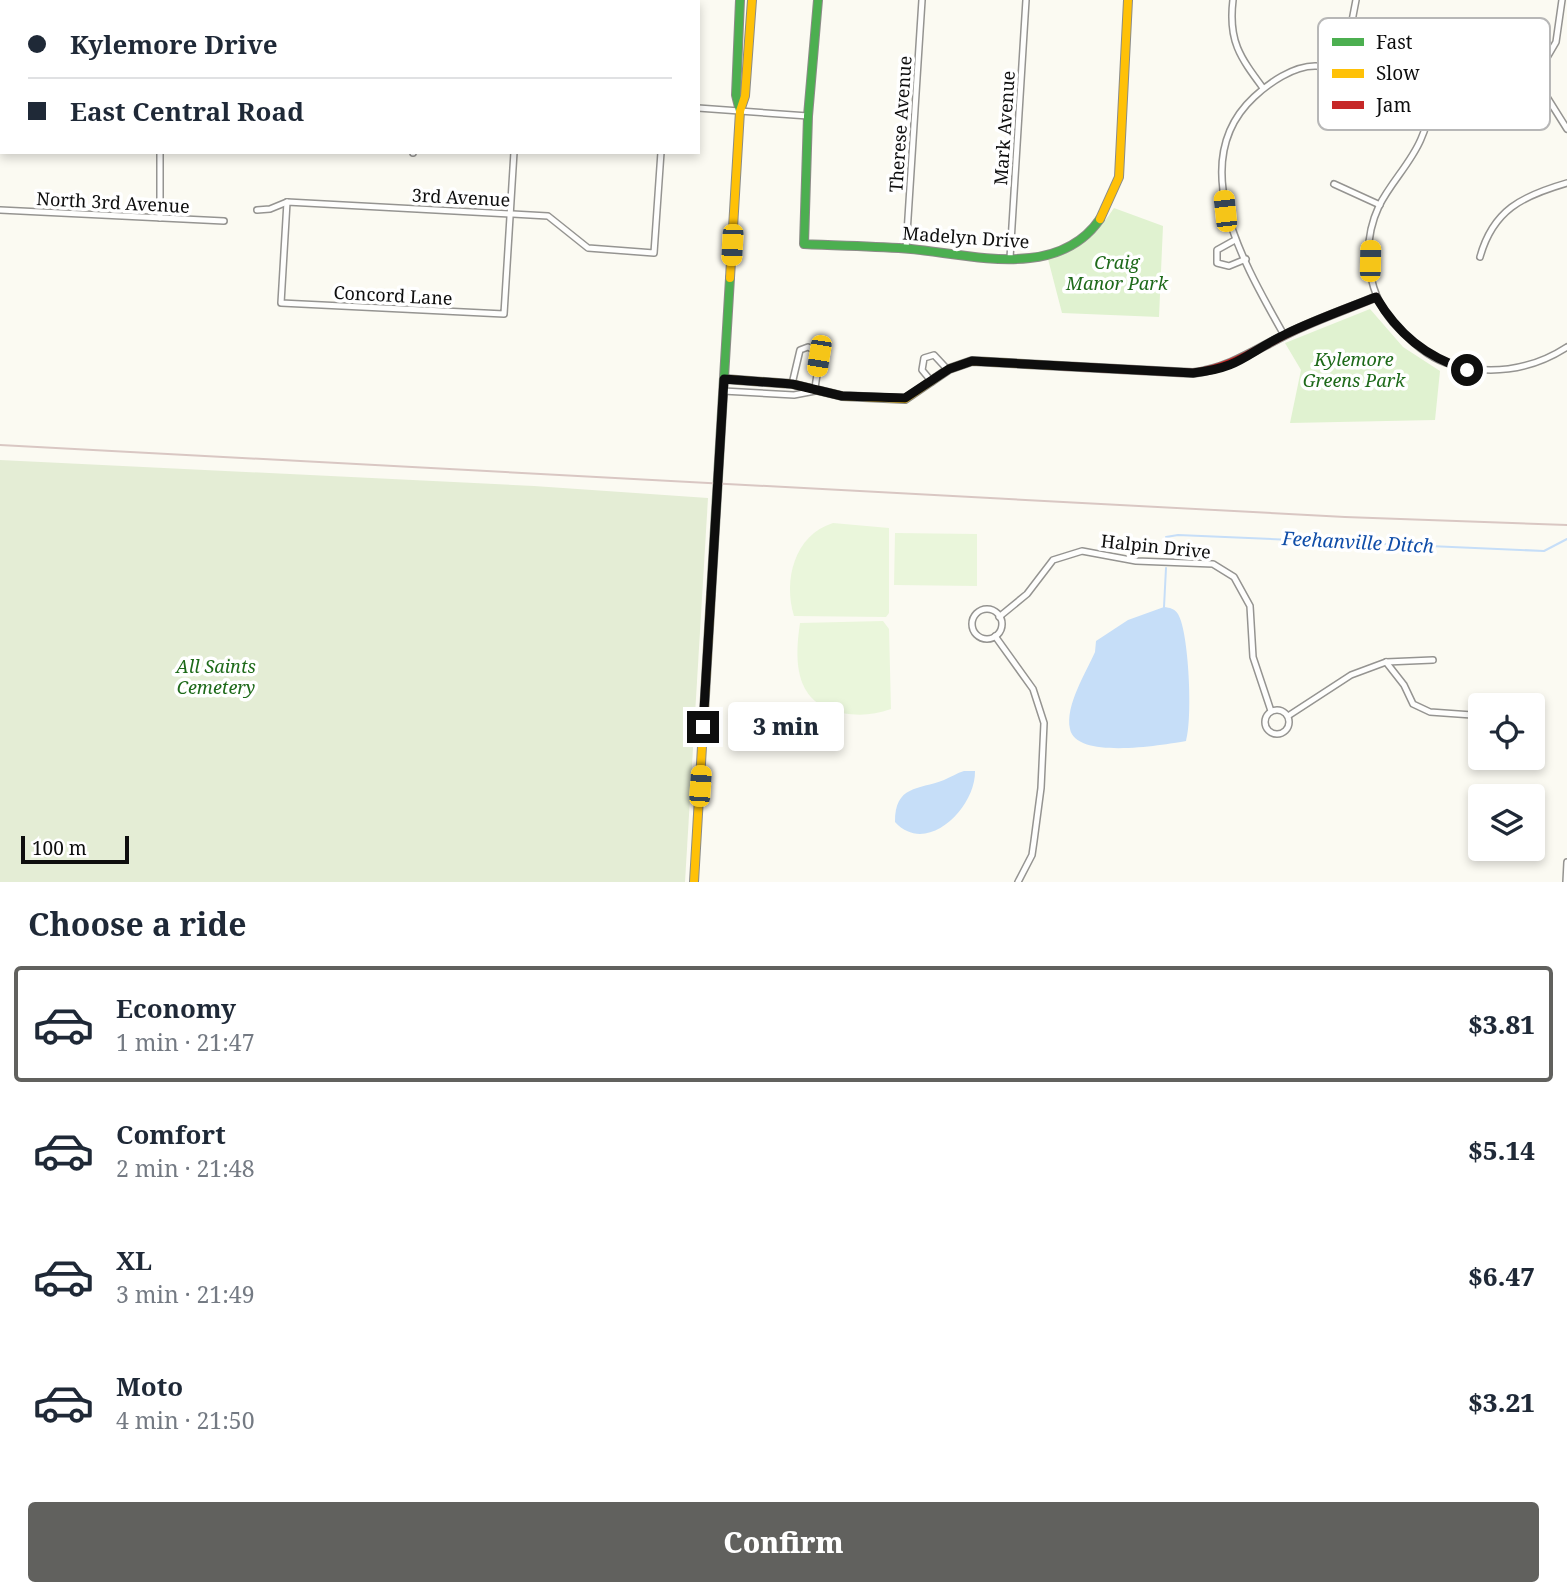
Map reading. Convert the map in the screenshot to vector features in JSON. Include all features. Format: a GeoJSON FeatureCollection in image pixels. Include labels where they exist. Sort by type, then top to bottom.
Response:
{"type":"FeatureCollection","features":[{"type":"Feature","properties":{"kind":"street"},"geometry":{"type":"LineString","coordinates":[[740,0],[736,95],[740,111]]}},
{"type":"Feature","properties":{"kind":"street"},"geometry":{"type":"LineString","coordinates":[[694,882],[740,111],[745,96],[752,0]]}},
{"type":"Feature","properties":{"kind":"street"},"geometry":{"type":"LineString","coordinates":[[700,108],[808,116],[818,0]]}},
{"type":"Feature","properties":{"kind":"street","name":"Therese Avenue"},"geometry":{"type":"LineString","coordinates":[[906,249],[922,0]]}},
{"type":"Feature","properties":{"kind":"street","name":"Mark Avenue"},"geometry":{"type":"LineString","coordinates":[[1010,258],[1026,0]]}},
{"type":"Feature","properties":{"kind":"street","name":"Madelyn Drive"},"geometry":{"type":"LineString","coordinates":[[808,116],[804,244],[1010,258],[1045,257],[1072,246],[1101,221],[1112,199],[1119,177],[1128,0]]}},
{"type":"Feature","properties":{"kind":"street"},"geometry":{"type":"LineString","coordinates":[[1233,0],[1231,17],[1234,45],[1263,88]]}},
{"type":"Feature","properties":{"kind":"street"},"geometry":{"type":"LineString","coordinates":[[1353,18],[1356,0]]}},
{"type":"Feature","properties":{"kind":"street"},"geometry":{"type":"LineString","coordinates":[[1550,52],[1556,42],[1562,0]]}},
{"type":"Feature","properties":{"kind":"street"},"geometry":{"type":"LineString","coordinates":[[1284,335],[1236,240],[1225,211],[1223,189],[1226,137],[1232,121],[1263,88],[1291,71],[1318,66]]}},
{"type":"Feature","properties":{"kind":"street"},"geometry":{"type":"LineString","coordinates":[[1550,102],[1567,129]]}},
{"type":"Feature","properties":{"kind":"street"},"geometry":{"type":"LineString","coordinates":[[1424,130],[1380,205],[1370,231],[1370,279],[1376,297],[1390,320],[1421,349],[1439,361],[1467,370],[1506,370],[1544,362],[1567,346]]}},
{"type":"Feature","properties":{"kind":"street"},"geometry":{"type":"LineString","coordinates":[[160,154],[160,218]]}},
{"type":"Feature","properties":{"kind":"street"},"geometry":{"type":"LineString","coordinates":[[511,213],[514,154]]}},
{"type":"Feature","properties":{"kind":"street","name":"3rd Avenue"},"geometry":{"type":"LineString","coordinates":[[257,210],[270,209],[287,202],[548,216],[589,248],[654,253],[661,154]]}},
{"type":"Feature","properties":{"kind":"street"},"geometry":{"type":"LineString","coordinates":[[1480,257],[1491,226],[1510,206],[1567,183]]}},
{"type":"Feature","properties":{"kind":"street"},"geometry":{"type":"LineString","coordinates":[[1334,184],[1380,205]]}},
{"type":"Feature","properties":{"kind":"street","name":"Concord Lane"},"geometry":{"type":"LineString","coordinates":[[287,202],[281,303],[504,314],[511,213]]}},
{"type":"Feature","properties":{"kind":"street","name":"North 3rd Avenue"},"geometry":{"type":"LineString","coordinates":[[0,210],[224,221]]}},
{"type":"Feature","properties":{"kind":"street"},"geometry":{"type":"LineString","coordinates":[[1236,240],[1217,250],[1217,263],[1229,266],[1246,259]]}},
{"type":"Feature","properties":{"kind":"street"},"geometry":{"type":"LineString","coordinates":[[724,379],[792,384],[842,396],[905,398],[948,370],[972,361],[1205,372],[1244,361],[1284,335],[1376,297]]}},
{"type":"Feature","properties":{"kind":"street"},"geometry":{"type":"LineString","coordinates":[[792,384],[800,350],[808,347],[819,356],[815,391]]}},
{"type":"Feature","properties":{"kind":"street"},"geometry":{"type":"LineString","coordinates":[[1560,351],[1567,359]]}},
{"type":"Feature","properties":{"kind":"street"},"geometry":{"type":"LineString","coordinates":[[932,382],[922,370],[924,358],[934,355],[948,370]]}},
{"type":"Feature","properties":{"kind":"street"},"geometry":{"type":"LineString","coordinates":[[723,391],[794,395],[815,391]]}},
{"type":"Feature","properties":{"kind":"street","name":"Halpin Drive"},"geometry":{"type":"LineString","coordinates":[[999,617],[1027,594],[1053,560],[1082,551],[1136,561],[1213,564],[1234,577],[1250,606],[1253,657],[1271,710]]}},
{"type":"Feature","properties":{"kind":"street"},"geometry":{"type":"LineString","coordinates":[[987,609],[999,617],[1000,629],[995,636],[981,638],[973,631],[972,621],[977,613],[987,609]]}},
{"type":"Feature","properties":{"kind":"street"},"geometry":{"type":"LineString","coordinates":[[995,636],[1033,689],[1044,723],[1041,788],[1033,848],[1018,882]]}},
{"type":"Feature","properties":{"kind":"street"},"geometry":{"type":"LineString","coordinates":[[1288,716],[1280,710],[1271,710],[1264,723],[1273,734],[1286,730],[1288,716],[1351,675],[1386,662],[1433,660]]}},
{"type":"Feature","properties":{"kind":"street"},"geometry":{"type":"LineString","coordinates":[[1386,662],[1404,685],[1413,704],[1430,712],[1468,715]]}},
{"type":"Feature","properties":{"kind":"street"},"geometry":{"type":"LineString","coordinates":[[1566,882],[1567,862]]}},
{"type":"Feature","properties":{"kind":"green space","name":"Craig Manor Park"},"geometry":{"type":"Polygon","coordinates":[[[1114,208],[1163,226],[1159,317],[1062,313],[1048,259],[1086,240],[1114,208]]]}},
{"type":"Feature","properties":{"kind":"green space","name":"Kylemore Greens Park"},"geometry":{"type":"Polygon","coordinates":[[[1370,309],[1403,347],[1440,371],[1435,420],[1290,423],[1301,370],[1285,343],[1370,309]]]}},
{"type":"Feature","properties":{"kind":"green space","name":"All Saints Cemetery"},"geometry":{"type":"Polygon","coordinates":[[[0,460],[534,486],[708,498],[685,882],[0,882],[0,460]]]}},
{"type":"Feature","properties":{"kind":"green space"},"geometry":{"type":"Polygon","coordinates":[[[833,523],[889,528],[889,613],[886,617],[794,616],[790,588],[795,561],[809,538],[833,523]]]}},
{"type":"Feature","properties":{"kind":"green space"},"geometry":{"type":"Polygon","coordinates":[[[895,533],[977,534],[977,586],[894,585],[895,533]]]}},
{"type":"Feature","properties":{"kind":"green space"},"geometry":{"type":"Polygon","coordinates":[[[883,621],[889,629],[891,709],[873,714],[848,714],[826,708],[815,701],[806,691],[798,667],[800,623],[883,621]]]}},
{"type":"Feature","properties":{"kind":"water"},"geometry":{"type":"Polygon","coordinates":[[[1164,607],[1173,609],[1178,614],[1185,638],[1189,696],[1186,741],[1122,748],[1087,745],[1076,739],[1070,729],[1071,710],[1077,689],[1095,652],[1096,641],[1128,620],[1164,607]]]}},
{"type":"Feature","properties":{"kind":"water"},"geometry":{"type":"Polygon","coordinates":[[[964,771],[975,771],[973,785],[959,812],[947,823],[935,831],[921,834],[908,831],[895,822],[899,801],[904,795],[964,771]]]}},
{"type":"Feature","properties":{"kind":"waterway","name":"Feehanville Ditch"},"geometry":{"type":"LineString","coordinates":[[1165,556],[1166,537],[1178,535],[1544,551],[1567,539]]}},
{"type":"Feature","properties":{"kind":"waterway","name":"Feehanville Ditch"},"geometry":{"type":"LineString","coordinates":[[1164,607],[1166,568]]}},
{"type":"Feature","properties":{"kind":"railway"},"geometry":{"type":"LineString","coordinates":[[0,445],[1345,517],[1567,525]]}},
{"type":"Feature","properties":{"kind":"traffic: fast"},"geometry":{"type":"LineString","coordinates":[[740,0],[736,95],[740,111]]}},
{"type":"Feature","properties":{"kind":"traffic: fast"},"geometry":{"type":"LineString","coordinates":[[818,0],[808,116],[804,244],[898,248],[987,258],[1038,257],[1061,250],[1082,238],[1100,219]]}},
{"type":"Feature","properties":{"kind":"traffic: fast"},"geometry":{"type":"LineString","coordinates":[[711,594],[730,278]]}},
{"type":"Feature","properties":{"kind":"traffic: slow"},"geometry":{"type":"LineString","coordinates":[[730,278],[740,111],[745,96],[752,0]]}},
{"type":"Feature","properties":{"kind":"traffic: slow"},"geometry":{"type":"LineString","coordinates":[[1100,219],[1119,177],[1128,0]]}},
{"type":"Feature","properties":{"kind":"traffic: slow"},"geometry":{"type":"LineString","coordinates":[[725,379],[792,384],[842,396],[905,399],[949,369],[972,361],[1061,366]]}},
{"type":"Feature","properties":{"kind":"traffic: slow"},"geometry":{"type":"LineString","coordinates":[[694,882],[711,594]]}},
{"type":"Feature","properties":{"kind":"traffic: jam"},"geometry":{"type":"LineString","coordinates":[[1061,366],[1193,373],[1207,371],[1376,297]]}},
{"type":"Feature","properties":{"kind":"route"},"geometry":{"type":"LineString","coordinates":[[703,727],[724,379],[792,384],[842,396],[905,398],[949,369],[972,361],[1193,373],[1217,371],[1244,361],[1284,335],[1376,297],[1390,320],[1421,349],[1439,361],[1467,370]]}}]}
